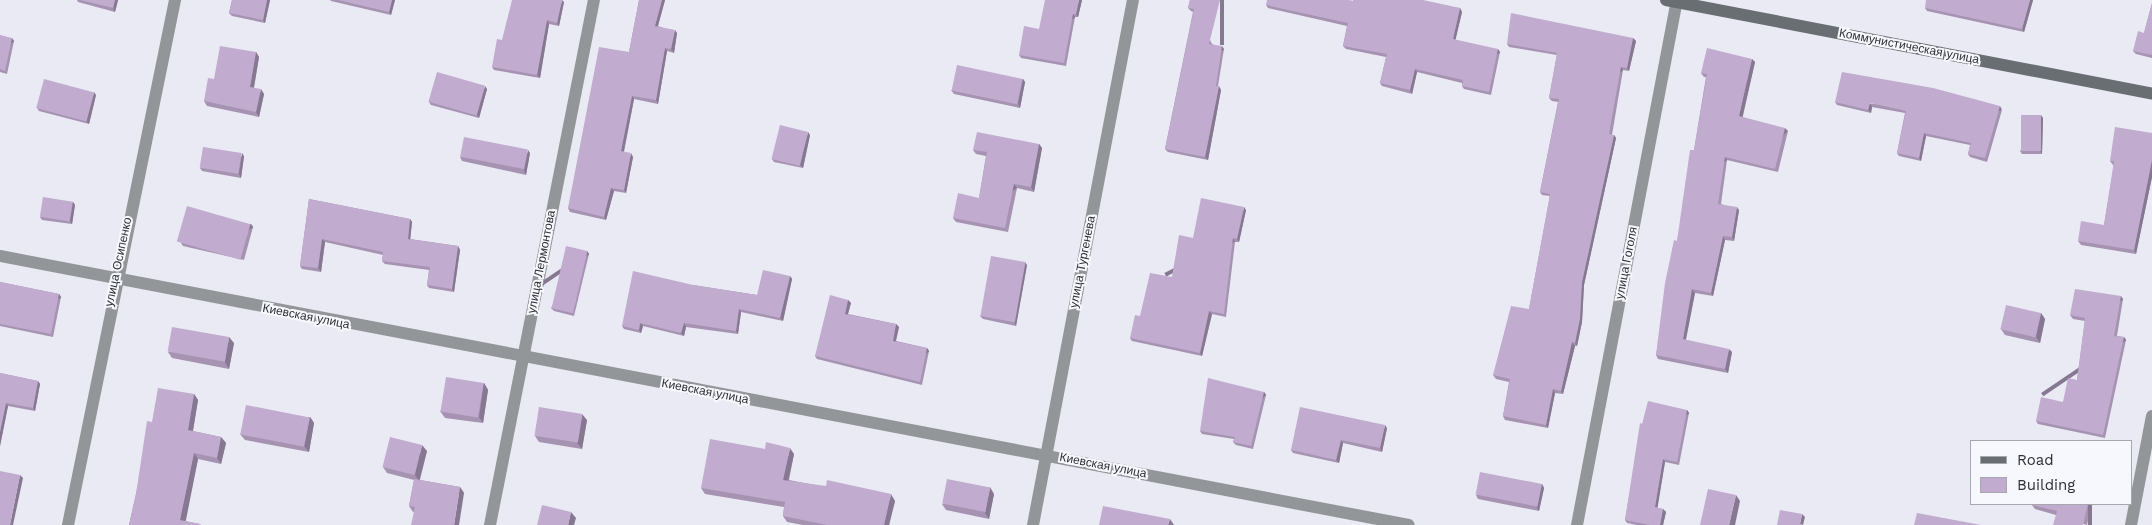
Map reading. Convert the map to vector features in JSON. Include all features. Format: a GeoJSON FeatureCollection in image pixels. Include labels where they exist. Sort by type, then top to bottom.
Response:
{"type":"FeatureCollection","features":[{"type":"Feature","properties":{"kind":"street","name":"улица Осипенко"},"geometry":{"type":"LineString","coordinates":[[68,525],[115,280],[175,0]]}},
{"type":"Feature","properties":{"kind":"street","name":"улица Лермонтова"},"geometry":{"type":"LineString","coordinates":[[490,525],[594,0]]}},
{"type":"Feature","properties":{"kind":"street","name":"улица Тургенева"},"geometry":{"type":"LineString","coordinates":[[1033,525],[1133,0]]}},
{"type":"Feature","properties":{"kind":"street","name":"Коммунистическая улица"},"geometry":{"type":"LineString","coordinates":[[1673,1],[2152,94]]}},
{"type":"Feature","properties":{"kind":"street","name":"улица Гоголя"},"geometry":{"type":"LineString","coordinates":[[1576,525],[1673,1]]}},
{"type":"Feature","properties":{"kind":"street","name":"Киевская улица"},"geometry":{"type":"LineString","coordinates":[[0,256],[115,280],[523,358],[1046,455],[1409,525]]}},
{"type":"Feature","properties":{"kind":"street"},"geometry":{"type":"LineString","coordinates":[[2131,525],[2152,416]]}},
{"type":"Feature","properties":{"kind":"building"},"geometry":{"type":"Polygon","coordinates":[[[80,0],[115,0],[113,8],[80,0]]]}},
{"type":"Feature","properties":{"kind":"building"},"geometry":{"type":"Polygon","coordinates":[[[232,0],[267,0],[263,20],[229,13],[232,0]]]}},
{"type":"Feature","properties":{"kind":"building"},"geometry":{"type":"Polygon","coordinates":[[[338,0],[392,0],[389,12],[338,0]]]}},
{"type":"Feature","properties":{"kind":"building"},"geometry":{"type":"Polygon","coordinates":[[[512,0],[562,0],[557,23],[547,20],[537,75],[492,67],[497,39],[502,40],[512,0]]]}},
{"type":"Feature","properties":{"kind":"building"},"geometry":{"type":"Polygon","coordinates":[[[639,0],[662,0],[655,26],[675,30],[671,49],[665,48],[656,100],[632,96],[621,151],[631,153],[624,190],[611,188],[604,217],[568,208],[599,47],[629,52],[639,0]]]}},
{"type":"Feature","properties":{"kind":"building"},"geometry":{"type":"Polygon","coordinates":[[[1045,0],[1079,0],[1076,14],[1073,14],[1064,63],[1019,55],[1024,26],[1039,29],[1045,0]]]}},
{"type":"Feature","properties":{"kind":"building"},"geometry":{"type":"Polygon","coordinates":[[[1190,0],[1220,0],[1209,44],[1222,46],[1216,86],[1219,86],[1205,157],[1165,149],[1194,9],[1188,8],[1190,0]]]}},
{"type":"Feature","properties":{"kind":"building"},"geometry":{"type":"Polygon","coordinates":[[[1267,0],[1423,0],[1460,8],[1453,39],[1498,49],[1489,92],[1462,86],[1463,80],[1415,69],[1410,90],[1380,83],[1387,54],[1343,46],[1348,23],[1266,5],[1267,0]]]}},
{"type":"Feature","properties":{"kind":"building"},"geometry":{"type":"Polygon","coordinates":[[[1926,0],[2030,0],[2022,29],[1925,8],[1926,0]]]}},
{"type":"Feature","properties":{"kind":"building"},"geometry":{"type":"Polygon","coordinates":[[[2152,3],[2152,55],[2133,51],[2138,31],[2144,33],[2152,3]]]}},
{"type":"Feature","properties":{"kind":"building"},"geometry":{"type":"Polygon","coordinates":[[[1511,13],[1633,38],[1627,68],[1621,67],[1609,134],[1614,135],[1582,282],[1580,319],[1575,343],[1572,342],[1561,391],[1553,389],[1546,425],[1503,416],[1510,379],[1493,375],[1511,306],[1529,309],[1550,194],[1540,192],[1559,99],[1549,98],[1557,53],[1507,44],[1511,13]]]}},
{"type":"Feature","properties":{"kind":"building"},"geometry":{"type":"Polygon","coordinates":[[[0,35],[12,38],[5,71],[0,69],[0,35]]]}},
{"type":"Feature","properties":{"kind":"building"},"geometry":{"type":"Polygon","coordinates":[[[220,46],[256,52],[250,87],[261,89],[256,112],[204,101],[208,78],[214,79],[220,46]]]}},
{"type":"Feature","properties":{"kind":"building"},"geometry":{"type":"Polygon","coordinates":[[[1707,48],[1752,59],[1739,116],[1785,128],[1775,169],[1725,157],[1718,204],[1737,207],[1732,237],[1723,236],[1711,293],[1692,289],[1683,339],[1729,349],[1725,369],[1656,355],[1665,283],[1674,240],[1677,241],[1690,150],[1694,150],[1707,74],[1701,73],[1707,48]]]}},
{"type":"Feature","properties":{"kind":"building"},"geometry":{"type":"Polygon","coordinates":[[[957,65],[1023,79],[1017,104],[952,90],[957,65]]]}},
{"type":"Feature","properties":{"kind":"building"},"geometry":{"type":"Polygon","coordinates":[[[437,72],[485,86],[477,116],[428,102],[437,72]]]}},
{"type":"Feature","properties":{"kind":"building"},"geometry":{"type":"Polygon","coordinates":[[[1842,72],[1933,88],[2000,106],[1985,158],[1968,154],[1971,143],[1924,133],[1919,158],[1897,153],[1906,111],[1870,103],[1868,110],[1835,102],[1842,72]]]}},
{"type":"Feature","properties":{"kind":"building"},"geometry":{"type":"Polygon","coordinates":[[[44,79],[94,92],[86,121],[36,108],[44,79]]]}},
{"type":"Feature","properties":{"kind":"building"},"geometry":{"type":"Polygon","coordinates":[[[2021,115],[2041,115],[2041,151],[2021,151],[2021,115]]]}},
{"type":"Feature","properties":{"kind":"building"},"geometry":{"type":"Polygon","coordinates":[[[780,125],[808,132],[800,166],[772,159],[780,125]]]}},
{"type":"Feature","properties":{"kind":"building"},"geometry":{"type":"Polygon","coordinates":[[[2115,127],[2152,133],[2152,160],[2134,250],[2078,241],[2081,221],[2104,225],[2114,161],[2110,161],[2115,127]]]}},
{"type":"Feature","properties":{"kind":"building"},"geometry":{"type":"Polygon","coordinates":[[[977,132],[1039,144],[1031,187],[1014,184],[1005,228],[953,218],[958,193],[979,198],[987,152],[973,150],[977,132]]]}},
{"type":"Feature","properties":{"kind":"building"},"geometry":{"type":"Polygon","coordinates":[[[464,137],[528,149],[524,169],[460,157],[464,137]]]}},
{"type":"Feature","properties":{"kind":"building"},"geometry":{"type":"Polygon","coordinates":[[[203,147],[242,153],[238,174],[200,168],[203,147]]]}},
{"type":"Feature","properties":{"kind":"building"},"geometry":{"type":"Polygon","coordinates":[[[43,197],[73,202],[70,221],[40,217],[43,197]]]}},
{"type":"Feature","properties":{"kind":"building"},"geometry":{"type":"Polygon","coordinates":[[[1201,198],[1244,207],[1237,239],[1233,238],[1224,314],[1209,311],[1200,353],[1130,338],[1135,315],[1140,316],[1150,273],[1172,277],[1179,235],[1193,238],[1201,198]]]}},
{"type":"Feature","properties":{"kind":"building"},"geometry":{"type":"Polygon","coordinates":[[[309,199],[410,219],[408,239],[458,246],[452,289],[427,285],[430,267],[382,261],[383,252],[322,239],[318,268],[300,266],[309,199]]]}},
{"type":"Feature","properties":{"kind":"building"},"geometry":{"type":"Polygon","coordinates":[[[187,206],[250,224],[240,260],[177,242],[187,206]]]}},
{"type":"Feature","properties":{"kind":"building"},"geometry":{"type":"Polygon","coordinates":[[[566,246],[587,251],[573,313],[552,308],[566,246]]]}},
{"type":"Feature","properties":{"kind":"building"},"geometry":{"type":"Polygon","coordinates":[[[991,256],[1025,262],[1015,322],[980,316],[991,256]]]}},
{"type":"Feature","properties":{"kind":"building"},"geometry":{"type":"Polygon","coordinates":[[[763,270],[790,276],[780,318],[739,309],[736,331],[684,323],[681,333],[640,323],[639,330],[622,326],[633,271],[693,285],[757,295],[763,270]]]}},
{"type":"Feature","properties":{"kind":"building"},"geometry":{"type":"Polygon","coordinates":[[[0,282],[59,294],[51,334],[0,324],[0,282]]]}},
{"type":"Feature","properties":{"kind":"building"},"geometry":{"type":"Polygon","coordinates":[[[2075,289],[2121,296],[2114,336],[2124,337],[2103,435],[2036,421],[2041,397],[2063,402],[2068,378],[2077,380],[2085,318],[2070,315],[2075,289]]]}},
{"type":"Feature","properties":{"kind":"building"},"geometry":{"type":"Polygon","coordinates":[[[830,295],[848,300],[845,314],[896,324],[893,341],[927,348],[920,382],[815,356],[830,295]]]}},
{"type":"Feature","properties":{"kind":"building"},"geometry":{"type":"Polygon","coordinates":[[[2006,305],[2041,313],[2035,337],[2000,329],[2006,305]]]}},
{"type":"Feature","properties":{"kind":"building"},"geometry":{"type":"Polygon","coordinates":[[[172,327],[229,337],[225,362],[168,352],[172,327]]]}},
{"type":"Feature","properties":{"kind":"building"},"geometry":{"type":"Polygon","coordinates":[[[0,373],[38,381],[33,408],[6,403],[0,432],[0,373]]]}},
{"type":"Feature","properties":{"kind":"building"},"geometry":{"type":"Polygon","coordinates":[[[446,377],[484,383],[478,418],[441,412],[446,377]]]}},
{"type":"Feature","properties":{"kind":"building"},"geometry":{"type":"Polygon","coordinates":[[[1208,378],[1264,392],[1251,446],[1233,442],[1235,437],[1200,431],[1208,378]]]}},
{"type":"Feature","properties":{"kind":"building"},"geometry":{"type":"Polygon","coordinates":[[[158,388],[194,394],[188,430],[221,437],[217,458],[194,453],[180,520],[200,525],[129,525],[136,494],[147,421],[152,422],[158,388]]]}},
{"type":"Feature","properties":{"kind":"building"},"geometry":{"type":"Polygon","coordinates":[[[1648,401],[1687,410],[1677,462],[1663,459],[1655,507],[1663,509],[1660,525],[1625,520],[1640,423],[1642,424],[1648,401]]]}},
{"type":"Feature","properties":{"kind":"building"},"geometry":{"type":"Polygon","coordinates":[[[246,405],[310,417],[304,447],[240,434],[246,405]]]}},
{"type":"Feature","properties":{"kind":"building"},"geometry":{"type":"Polygon","coordinates":[[[539,407],[582,414],[578,443],[534,436],[539,407]]]}},
{"type":"Feature","properties":{"kind":"building"},"geometry":{"type":"Polygon","coordinates":[[[1300,407],[1385,425],[1380,448],[1341,440],[1336,460],[1291,450],[1300,407]]]}},
{"type":"Feature","properties":{"kind":"building"},"geometry":{"type":"Polygon","coordinates":[[[390,437],[422,445],[415,475],[383,467],[390,437]]]}},
{"type":"Feature","properties":{"kind":"building"},"geometry":{"type":"Polygon","coordinates":[[[710,439],[765,449],[766,442],[790,448],[783,480],[826,486],[827,480],[891,494],[884,525],[827,525],[783,516],[785,502],[701,488],[710,439]]]}},
{"type":"Feature","properties":{"kind":"building"},"geometry":{"type":"Polygon","coordinates":[[[0,471],[20,475],[10,525],[0,525],[0,471]]]}},
{"type":"Feature","properties":{"kind":"building"},"geometry":{"type":"Polygon","coordinates":[[[1480,472],[1542,484],[1537,507],[1476,495],[1480,472]]]}},
{"type":"Feature","properties":{"kind":"building"},"geometry":{"type":"Polygon","coordinates":[[[414,479],[460,487],[454,525],[411,525],[415,507],[409,506],[414,479]]]}},
{"type":"Feature","properties":{"kind":"building"},"geometry":{"type":"Polygon","coordinates":[[[947,479],[990,487],[985,512],[942,504],[947,479]]]}},
{"type":"Feature","properties":{"kind":"building"},"geometry":{"type":"Polygon","coordinates":[[[1708,489],[1736,495],[1729,525],[1700,525],[1708,489]]]}},
{"type":"Feature","properties":{"kind":"building"},"geometry":{"type":"Polygon","coordinates":[[[542,505],[571,512],[568,525],[537,525],[542,505]]]}},
{"type":"Feature","properties":{"kind":"building"},"geometry":{"type":"Polygon","coordinates":[[[2032,505],[2088,505],[2083,525],[2053,525],[2057,511],[2032,505]]]}},
{"type":"Feature","properties":{"kind":"building"},"geometry":{"type":"Polygon","coordinates":[[[1103,506],[1170,519],[1168,525],[1099,525],[1103,506]]]}},
{"type":"Feature","properties":{"kind":"building"},"geometry":{"type":"Polygon","coordinates":[[[1780,510],[1802,514],[1800,524],[1803,525],[1777,525],[1780,510]]]}},
{"type":"Feature","properties":{"kind":"building"},"geometry":{"type":"Polygon","coordinates":[[[1917,513],[1981,525],[1914,525],[1917,513]]]}}]}
